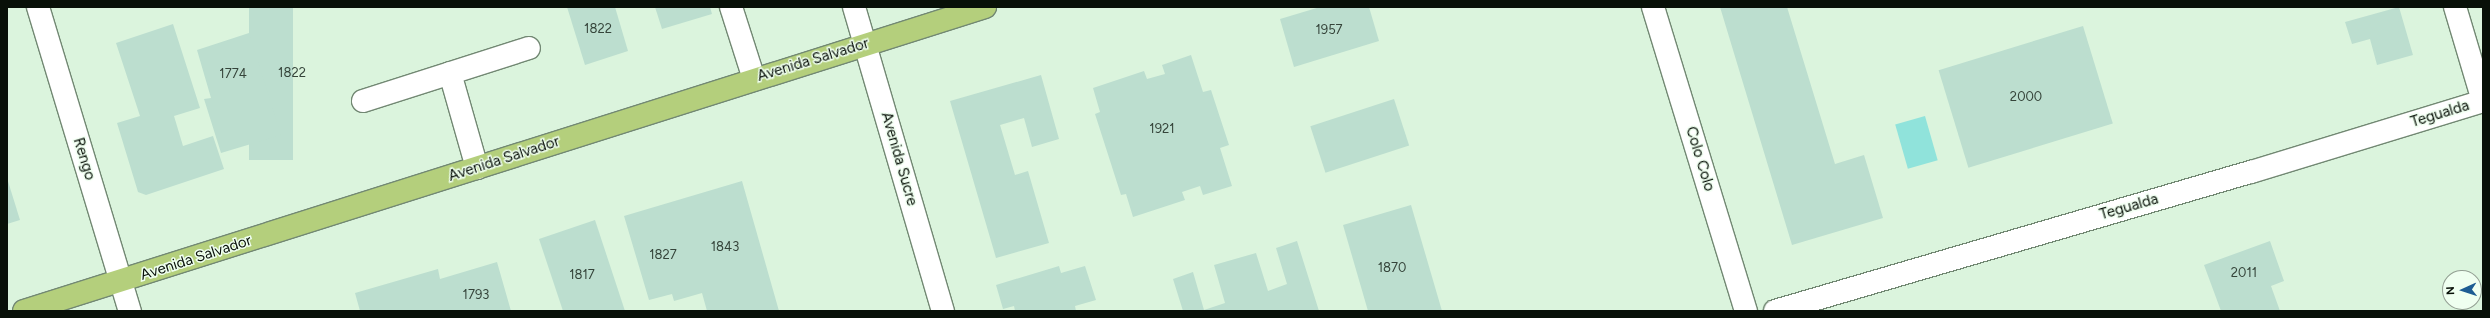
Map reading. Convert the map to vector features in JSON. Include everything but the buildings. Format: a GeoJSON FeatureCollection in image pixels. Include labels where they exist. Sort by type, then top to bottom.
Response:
{"type":"FeatureCollection","features":[{"type":"Feature","properties":{"kind":"main road","name":"Avenida Salvador"},"geometry":{"type":"LineString","coordinates":[[24,311],[121,282],[754,79],[985,7]]}},
{"type":"Feature","properties":{"kind":"street","name":"Rengo"},"geometry":{"type":"LineString","coordinates":[[38,7],[130,311]]}},
{"type":"Feature","properties":{"kind":"street"},"geometry":{"type":"LineString","coordinates":[[731,7],[754,79]]}},
{"type":"Feature","properties":{"kind":"street","name":"Avenida Sucre"},"geometry":{"type":"LineString","coordinates":[[854,7],[943,311]]}},
{"type":"Feature","properties":{"kind":"street","name":"Colo Colo"},"geometry":{"type":"LineString","coordinates":[[1653,7],[1746,311]]}},
{"type":"Feature","properties":{"kind":"street"},"geometry":{"type":"LineString","coordinates":[[2455,7],[2483,101]]}},
{"type":"Feature","properties":{"kind":"street"},"geometry":{"type":"LineString","coordinates":[[363,101],[529,48]]}},
{"type":"Feature","properties":{"kind":"street"},"geometry":{"type":"LineString","coordinates":[[450,73],[476,168]]}},
{"type":"Feature","properties":{"kind":"street","name":"Tegualda"},"geometry":{"type":"LineString","coordinates":[[1775,311],[2251,172],[2483,101]]}},
{"type":"Feature","properties":{"kind":"water"},"geometry":{"type":"Polygon","coordinates":[[[1925,116],[1938,160],[1908,169],[1895,125],[1925,116]]]}}]}
